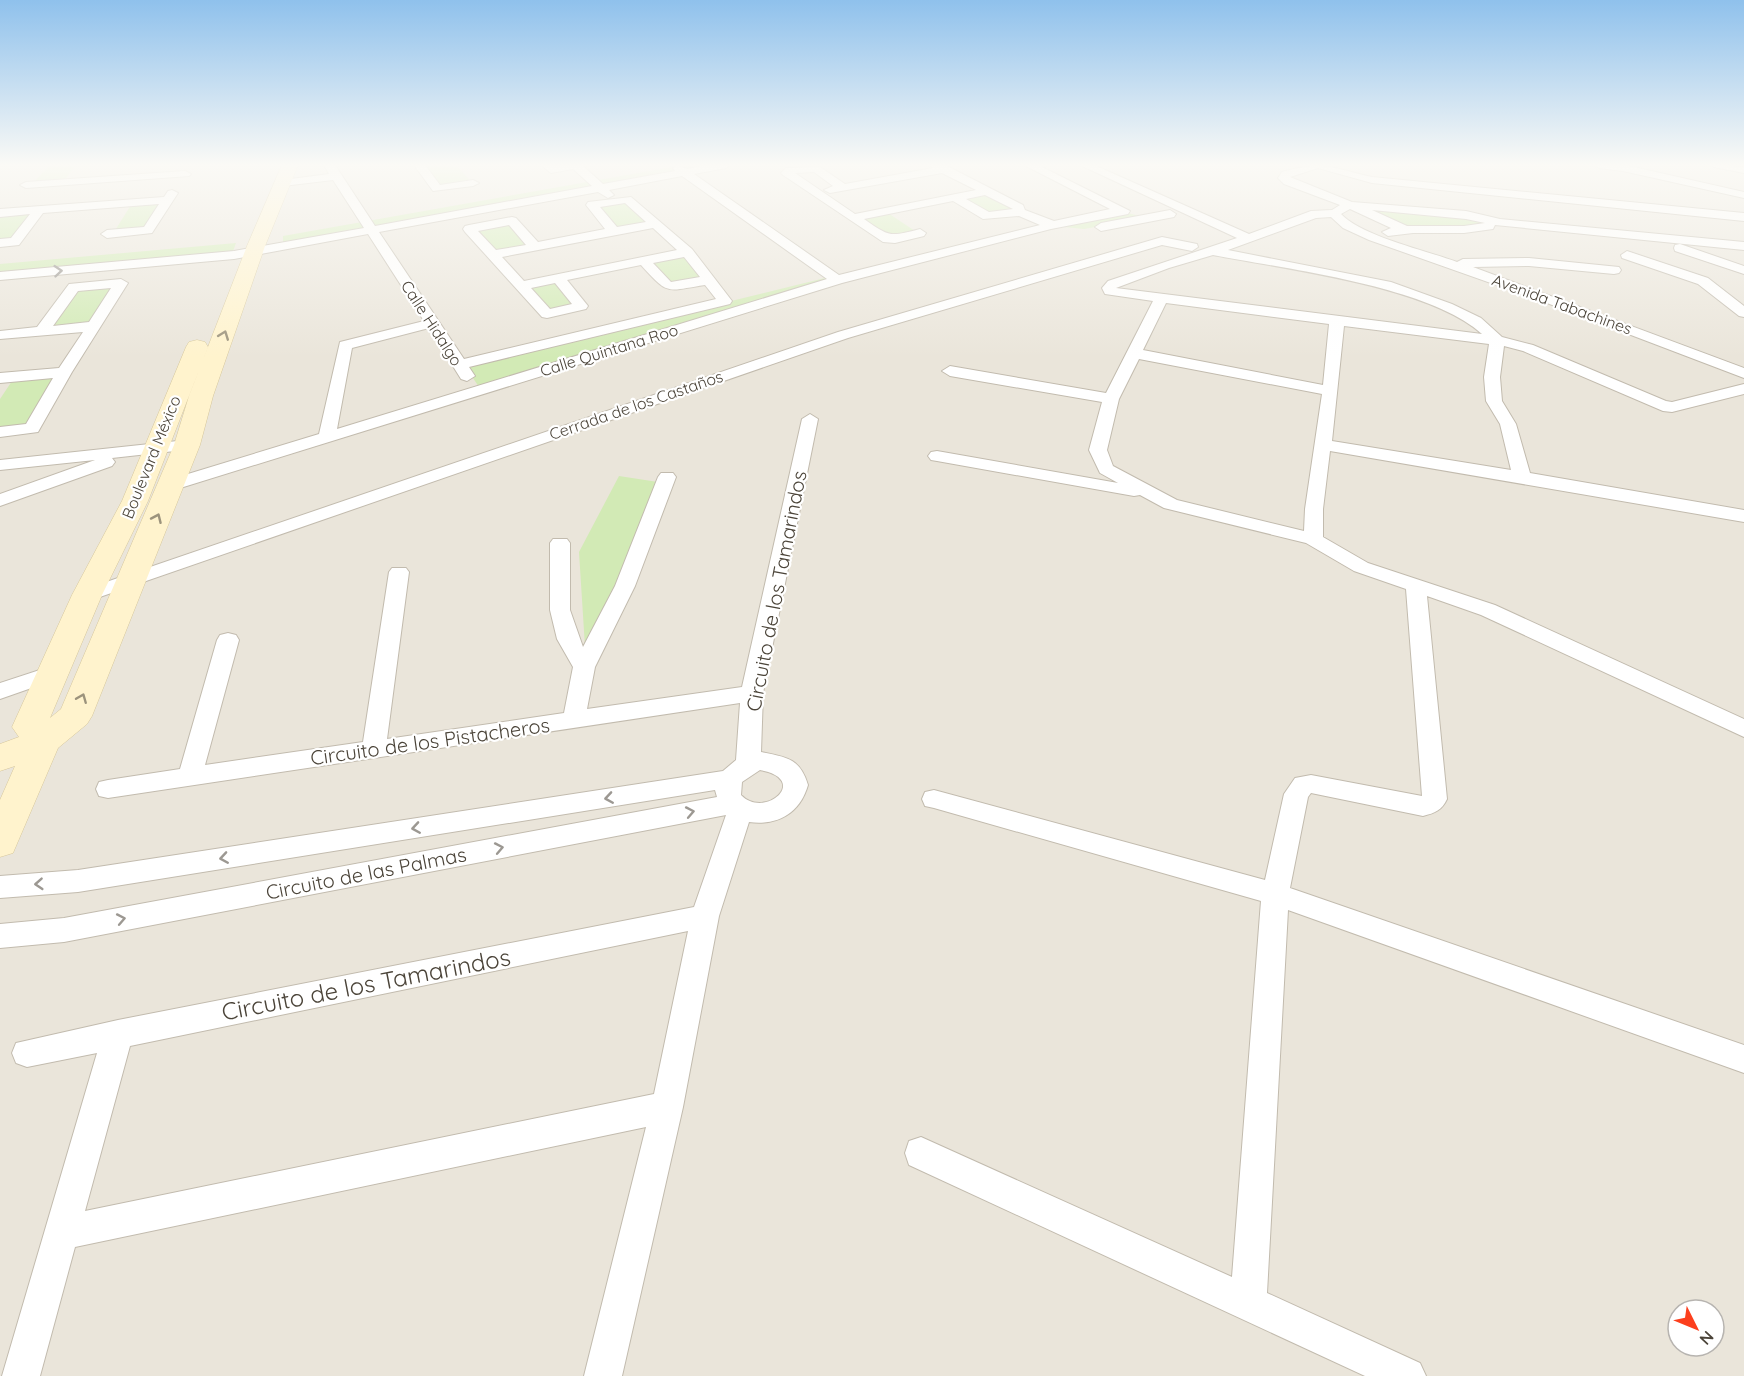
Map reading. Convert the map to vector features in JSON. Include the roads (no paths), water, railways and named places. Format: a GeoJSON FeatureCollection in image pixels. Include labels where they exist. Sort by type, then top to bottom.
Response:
{"type":"FeatureCollection","features":[{"type":"Feature","properties":{"kind":"main road","name":"Boulevard México"},"geometry":{"type":"LineString","coordinates":[[0,842],[44,741],[75,716],[129,581],[171,485],[187,445],[252,229]]}},
{"type":"Feature","properties":{"kind":"main road","name":"Boulevard México"},"geometry":{"type":"LineString","coordinates":[[44,741],[29,727],[87,595],[135,501],[149,448],[174,400],[209,321],[257,229]]}},
{"type":"Feature","properties":{"kind":"main road"},"geometry":{"type":"LineString","coordinates":[[0,758],[44,741]]}},
{"type":"Feature","properties":{"kind":"street"},"geometry":{"type":"LineString","coordinates":[[0,243],[15,242],[25,229]]}},
{"type":"Feature","properties":{"kind":"street"},"geometry":{"type":"LineString","coordinates":[[111,229],[108,234],[148,229]]}},
{"type":"Feature","properties":{"kind":"street"},"geometry":{"type":"LineString","coordinates":[[0,276],[120,266],[345,229]]}},
{"type":"Feature","properties":{"kind":"street","name":"Calle Hidalgo"},"geometry":{"type":"LineString","coordinates":[[371,229],[476,390]]}},
{"type":"Feature","properties":{"kind":"street"},"geometry":{"type":"LineString","coordinates":[[469,229],[547,314],[580,306],[559,279]]}},
{"type":"Feature","properties":{"kind":"street"},"geometry":{"type":"LineString","coordinates":[[519,229],[535,247]]}},
{"type":"Feature","properties":{"kind":"street"},"geometry":{"type":"LineString","coordinates":[[491,255],[628,229]]}},
{"type":"Feature","properties":{"kind":"street"},"geometry":{"type":"LineString","coordinates":[[660,229],[687,252],[725,301]]}},
{"type":"Feature","properties":{"kind":"street"},"geometry":{"type":"LineString","coordinates":[[767,229],[834,277]]}},
{"type":"Feature","properties":{"kind":"street"},"geometry":{"type":"LineString","coordinates":[[869,229],[883,238],[895,238],[920,231],[917,229]]}},
{"type":"Feature","properties":{"kind":"street","name":"Calle Quintana Roo"},"geometry":{"type":"LineString","coordinates":[[459,364],[924,257],[1033,229]]}},
{"type":"Feature","properties":{"kind":"street"},"geometry":{"type":"LineString","coordinates":[[1228,229],[1248,238]]}},
{"type":"Feature","properties":{"kind":"street"},"geometry":{"type":"LineString","coordinates":[[1273,229],[1213,251],[1164,265],[1109,288],[1110,291],[1497,340],[1528,348],[1663,406],[1672,407],[1744,389]]}},
{"type":"Feature","properties":{"kind":"street","name":"Avenida Tabachines"},"geometry":{"type":"LineString","coordinates":[[1358,229],[1669,343],[1744,373]]}},
{"type":"Feature","properties":{"kind":"street"},"geometry":{"type":"LineString","coordinates":[[1372,236],[1397,229]]}},
{"type":"Feature","properties":{"kind":"street"},"geometry":{"type":"LineString","coordinates":[[1438,229],[1466,229]]}},
{"type":"Feature","properties":{"kind":"street"},"geometry":{"type":"LineString","coordinates":[[1574,229],[1744,246]]}},
{"type":"Feature","properties":{"kind":"street"},"geometry":{"type":"LineString","coordinates":[[107,283],[120,266],[138,231]]}},
{"type":"Feature","properties":{"kind":"street"},"geometry":{"type":"LineString","coordinates":[[1648,236],[1744,270]]}},
{"type":"Feature","properties":{"kind":"street"},"geometry":{"type":"LineString","coordinates":[[895,238],[924,257]]}},
{"type":"Feature","properties":{"kind":"street","name":"Cerrada de los Castaños"},"geometry":{"type":"LineString","coordinates":[[87,595],[854,332],[1162,241],[1192,247]]}},
{"type":"Feature","properties":{"kind":"street"},"geometry":{"type":"LineString","coordinates":[[0,263],[128,249],[247,247]]}},
{"type":"Feature","properties":{"kind":"street"},"geometry":{"type":"LineString","coordinates":[[1213,251],[1377,283],[1411,292],[1476,321],[1497,340]]}},
{"type":"Feature","properties":{"kind":"street"},"geometry":{"type":"LineString","coordinates":[[520,286],[687,252]]}},
{"type":"Feature","properties":{"kind":"street"},"geometry":{"type":"LineString","coordinates":[[1627,255],[1703,281],[1744,313]]}},
{"type":"Feature","properties":{"kind":"street"},"geometry":{"type":"LineString","coordinates":[[644,261],[665,284],[670,286],[709,280]]}},
{"type":"Feature","properties":{"kind":"street"},"geometry":{"type":"LineString","coordinates":[[1451,264],[1529,262],[1614,270]]}},
{"type":"Feature","properties":{"kind":"street","name":"Calle Quintana Roo"},"geometry":{"type":"LineString","coordinates":[[171,485],[834,277]]}},
{"type":"Feature","properties":{"kind":"street"},"geometry":{"type":"LineString","coordinates":[[0,432],[32,428],[64,372],[121,283],[74,287],[42,331]]}},
{"type":"Feature","properties":{"kind":"street"},"geometry":{"type":"LineString","coordinates":[[1162,298],[1111,399],[1098,450],[1106,469],[1171,504],[1313,539],[1361,567],[1488,610],[1744,729]]}},
{"type":"Feature","properties":{"kind":"street"},"geometry":{"type":"LineString","coordinates":[[555,313],[575,337]]}},
{"type":"Feature","properties":{"kind":"street"},"geometry":{"type":"LineString","coordinates":[[1313,539],[1314,510],[1337,319]]}},
{"type":"Feature","properties":{"kind":"street"},"geometry":{"type":"LineString","coordinates":[[327,435],[345,345],[432,323]]}},
{"type":"Feature","properties":{"kind":"street"},"geometry":{"type":"LineString","coordinates":[[0,335],[95,326]]}},
{"type":"Feature","properties":{"kind":"street"},"geometry":{"type":"LineString","coordinates":[[1497,340],[1492,377],[1494,401],[1508,424],[1522,477]]}},
{"type":"Feature","properties":{"kind":"street"},"geometry":{"type":"LineString","coordinates":[[1133,353],[1330,391]]}},
{"type":"Feature","properties":{"kind":"street"},"geometry":{"type":"LineString","coordinates":[[950,371],[1111,399]]}},
{"type":"Feature","properties":{"kind":"street"},"geometry":{"type":"LineString","coordinates":[[0,395],[6,378],[64,372]]}},
{"type":"Feature","properties":{"kind":"street","name":"Circuito de los Tamarindos"},"geometry":{"type":"LineString","coordinates":[[603,1376],[667,1107],[705,916],[737,789],[752,693],[810,419]]}},
{"type":"Feature","properties":{"kind":"street"},"geometry":{"type":"LineString","coordinates":[[0,457],[18,430]]}},
{"type":"Feature","properties":{"kind":"street"},"geometry":{"type":"LineString","coordinates":[[0,465],[187,445]]}},
{"type":"Feature","properties":{"kind":"street"},"geometry":{"type":"LineString","coordinates":[[1323,445],[1744,516]]}},
{"type":"Feature","properties":{"kind":"street"},"geometry":{"type":"LineString","coordinates":[[0,500],[149,448]]}},
{"type":"Feature","properties":{"kind":"street"},"geometry":{"type":"LineString","coordinates":[[937,456],[1147,493]]}},
{"type":"Feature","properties":{"kind":"street"},"geometry":{"type":"LineString","coordinates":[[574,720],[584,667],[625,586],[668,477]]}},
{"type":"Feature","properties":{"kind":"street"},"geometry":{"type":"LineString","coordinates":[[560,543],[560,610],[568,639],[584,667]]}},
{"type":"Feature","properties":{"kind":"street"},"geometry":{"type":"LineString","coordinates":[[374,749],[399,572]]}},
{"type":"Feature","properties":{"kind":"street"},"geometry":{"type":"LineString","coordinates":[[1248,1304],[1275,894],[1296,794],[1304,785],[1323,785],[1423,806],[1428,806],[1434,799],[1416,585]]}},
{"type":"Feature","properties":{"kind":"street"},"geometry":{"type":"LineString","coordinates":[[190,777],[228,640]]}},
{"type":"Feature","properties":{"kind":"street"},"geometry":{"type":"LineString","coordinates":[[0,691],[52,673]]}},
{"type":"Feature","properties":{"kind":"street","name":"Circuito de los Pistacheros"},"geometry":{"type":"LineString","coordinates":[[108,789],[752,693]]}},
{"type":"Feature","properties":{"kind":"street","name":"Circuito de las Palmas"},"geometry":{"type":"LineString","coordinates":[[0,887],[78,881],[737,789]]}},
{"type":"Feature","properties":{"kind":"street","name":"Circuito de las Palmas"},"geometry":{"type":"LineString","coordinates":[[0,936],[64,930],[737,789]]}},
{"type":"Feature","properties":{"kind":"street"},"geometry":{"type":"LineString","coordinates":[[934,798],[1275,894],[1744,1059]]}},
{"type":"Feature","properties":{"kind":"street","name":"Circuito de los Tamarindos"},"geometry":{"type":"LineString","coordinates":[[27,1053],[705,916]]}},
{"type":"Feature","properties":{"kind":"street"},"geometry":{"type":"LineString","coordinates":[[21,1376],[118,1034]]}},
{"type":"Feature","properties":{"kind":"street"},"geometry":{"type":"LineString","coordinates":[[62,1233],[667,1107]]}},
{"type":"Feature","properties":{"kind":"street"},"geometry":{"type":"LineString","coordinates":[[921,1153],[1407,1376]]}}]}
